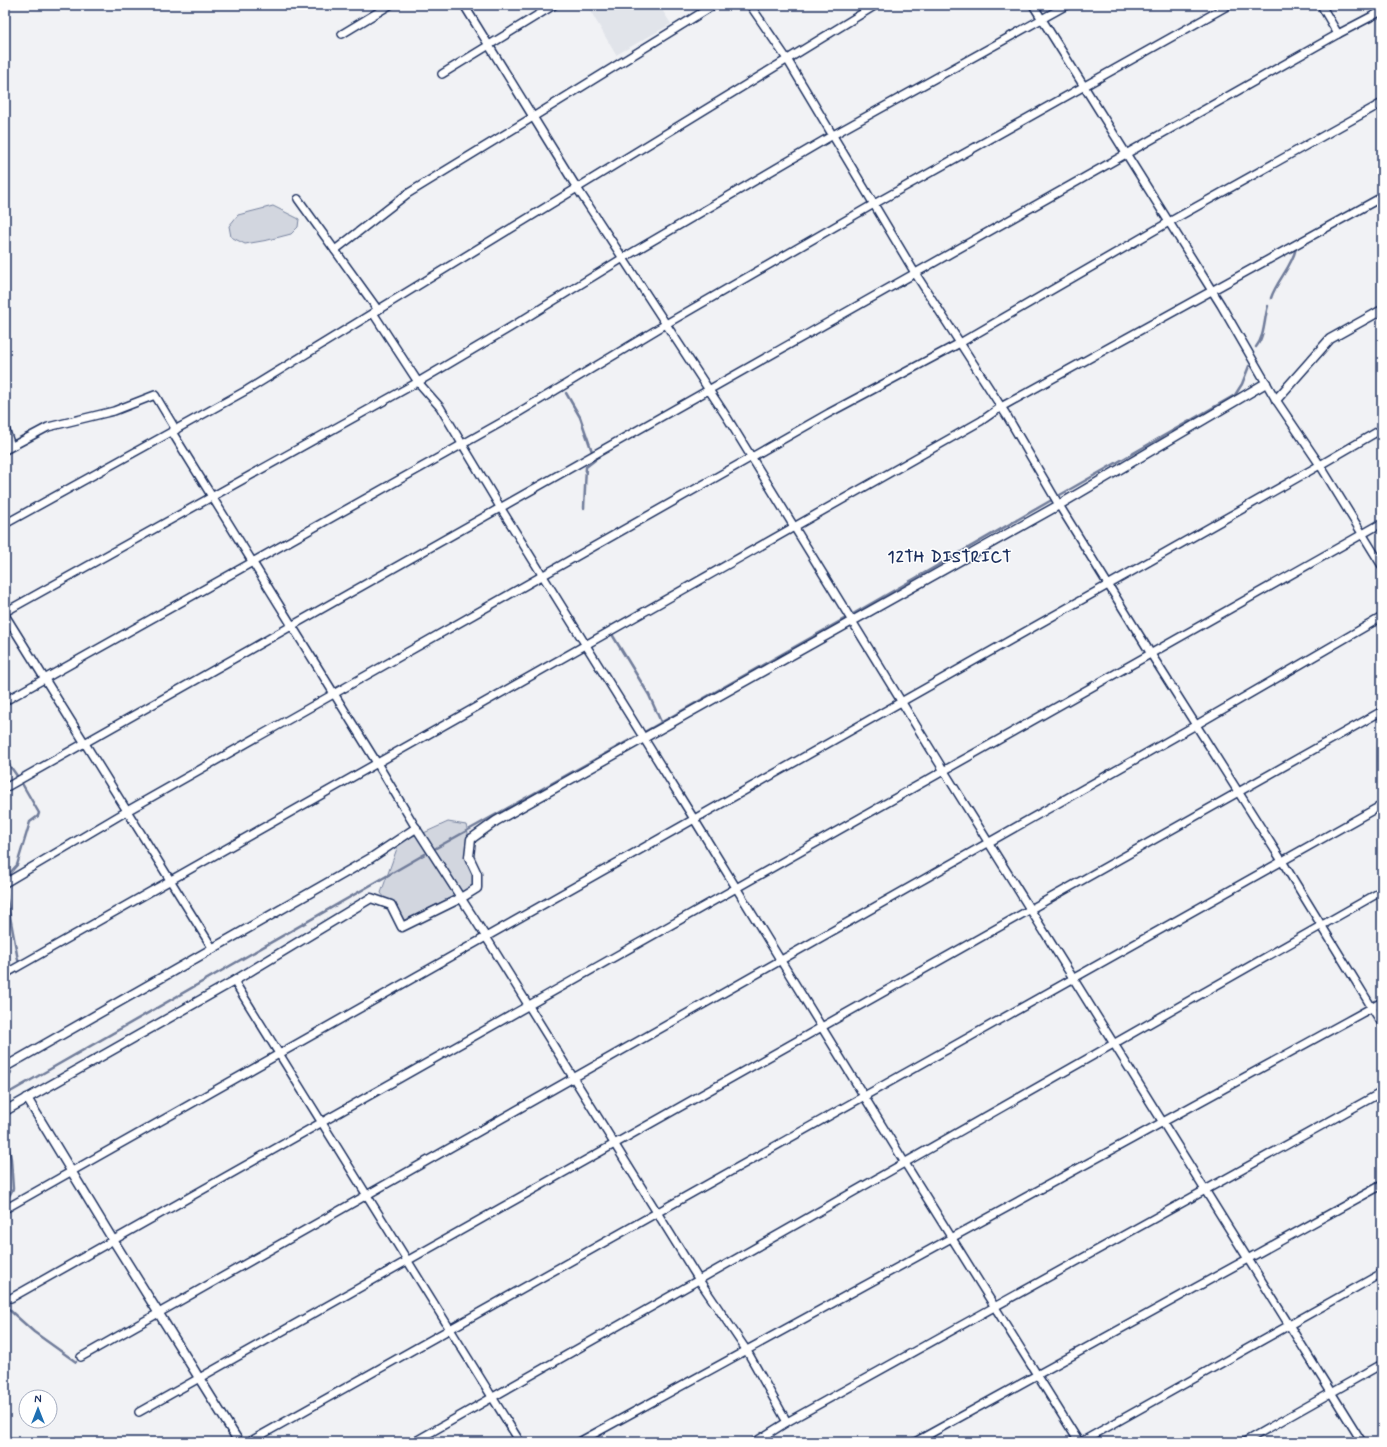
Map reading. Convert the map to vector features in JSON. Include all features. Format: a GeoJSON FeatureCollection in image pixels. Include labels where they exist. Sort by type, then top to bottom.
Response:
{"type":"FeatureCollection","features":[{"type":"Feature","properties":{"kind":"street"},"geometry":{"type":"LineString","coordinates":[[342,34],[390,5]]}},
{"type":"Feature","properties":{"kind":"street"},"geometry":{"type":"LineString","coordinates":[[464,5],[577,188],[708,390],[1362,1442]]}},
{"type":"Feature","properties":{"kind":"street"},"geometry":{"type":"LineString","coordinates":[[442,74],[554,5]]}},
{"type":"Feature","properties":{"kind":"street"},"geometry":{"type":"LineString","coordinates":[[336,250],[407,194],[714,5]]}},
{"type":"Feature","properties":{"kind":"street"},"geometry":{"type":"LineString","coordinates":[[750,5],[787,59],[915,273],[1001,407],[1059,505],[1151,654],[1282,861],[1382,1024]]}},
{"type":"Feature","properties":{"kind":"street"},"geometry":{"type":"LineString","coordinates":[[5,524],[247,390],[876,5]]}},
{"type":"Feature","properties":{"kind":"street"},"geometry":{"type":"LineString","coordinates":[[1033,5],[1212,290],[1276,400],[1320,465],[1382,566]]}},
{"type":"Feature","properties":{"kind":"street"},"geometry":{"type":"LineString","coordinates":[[213,949],[5,614],[418,382],[832,134],[1067,5]]}},
{"type":"Feature","properties":{"kind":"street"},"geometry":{"type":"LineString","coordinates":[[5,701],[511,417],[666,324],[874,204],[1229,5]]}},
{"type":"Feature","properties":{"kind":"street"},"geometry":{"type":"LineString","coordinates":[[1321,5],[1338,34]]}},
{"type":"Feature","properties":{"kind":"street"},"geometry":{"type":"LineString","coordinates":[[5,788],[1338,34],[1382,11]]}},
{"type":"Feature","properties":{"kind":"street"},"geometry":{"type":"LineString","coordinates":[[5,883],[127,811],[829,413],[960,343],[1169,222],[1382,103]]}},
{"type":"Feature","properties":{"kind":"street"},"geometry":{"type":"LineString","coordinates":[[5,974],[981,422],[1001,407],[1382,197]]}},
{"type":"Feature","properties":{"kind":"street"},"geometry":{"type":"LineString","coordinates":[[298,199],[336,250],[376,311],[418,382],[440,407],[500,507],[994,1307],[1080,1442],[1382,1273]]}},
{"type":"Feature","properties":{"kind":"street"},"geometry":{"type":"LineString","coordinates":[[1276,400],[1330,339],[1382,310]]}},
{"type":"Feature","properties":{"kind":"street"},"geometry":{"type":"LineString","coordinates":[[5,1111],[234,981],[371,898],[391,905],[402,927],[461,898],[477,888],[476,874],[469,857],[471,839],[496,821],[1059,505],[1266,383]]}},
{"type":"Feature","properties":{"kind":"street"},"geometry":{"type":"LineString","coordinates":[[5,428],[8,448],[48,427],[114,411],[155,395],[212,497],[416,828],[486,937],[657,1213],[699,1280],[747,1351],[787,1422]]}},
{"type":"Feature","properties":{"kind":"street"},"geometry":{"type":"LineString","coordinates":[[5,1208],[902,702],[1382,429]]}},
{"type":"Feature","properties":{"kind":"street"},"geometry":{"type":"LineString","coordinates":[[11,1298],[1382,523]]}},
{"type":"Feature","properties":{"kind":"street"},"geometry":{"type":"LineString","coordinates":[[81,1357],[1196,725],[1382,617]]}},
{"type":"Feature","properties":{"kind":"street"},"geometry":{"type":"LineString","coordinates":[[139,1412],[1382,711]]}},
{"type":"Feature","properties":{"kind":"street"},"geometry":{"type":"LineString","coordinates":[[249,1442],[1382,805]]}},
{"type":"Feature","properties":{"kind":"street"},"geometry":{"type":"LineString","coordinates":[[6,1066],[372,858],[416,828]]}},
{"type":"Feature","properties":{"kind":"street"},"geometry":{"type":"LineString","coordinates":[[414,1442],[1382,891]]}},
{"type":"Feature","properties":{"kind":"street"},"geometry":{"type":"LineString","coordinates":[[234,981],[520,1442]]}},
{"type":"Feature","properties":{"kind":"street"},"geometry":{"type":"LineString","coordinates":[[579,1442],[1382,1002]]}},
{"type":"Feature","properties":{"kind":"street"},"geometry":{"type":"LineString","coordinates":[[755,1442],[765,1439],[787,1422],[1382,1092]]}},
{"type":"Feature","properties":{"kind":"street"},"geometry":{"type":"LineString","coordinates":[[27,1098],[113,1240],[239,1442]]}},
{"type":"Feature","properties":{"kind":"street"},"geometry":{"type":"LineString","coordinates":[[915,1442],[1382,1185]]}},
{"type":"Feature","properties":{"kind":"street"},"geometry":{"type":"LineString","coordinates":[[1244,1442],[1382,1364]]}},
{"type":"Feature","properties":{"kind":"shaded area"},"geometry":{"type":"Polygon","coordinates":[[[587,5],[659,5],[671,24],[616,55],[587,5]]]}},
{"type":"Feature","properties":{"kind":"shaded area"},"geometry":{"type":"Polygon","coordinates":[[[273,206],[299,219],[298,227],[291,234],[245,244],[231,237],[229,226],[238,215],[273,206]]]}},
{"type":"Feature","properties":{"kind":"shaded area"},"geometry":{"type":"Polygon","coordinates":[[[448,822],[466,825],[468,833],[466,858],[474,876],[473,887],[403,921],[381,893],[400,840],[426,832],[448,822]]]}},
{"type":"Feature","properties":{"kind":"waterway"},"geometry":{"type":"LineString","coordinates":[[1271,298],[1291,261],[1296,248]]}},
{"type":"Feature","properties":{"kind":"waterway"},"geometry":{"type":"LineString","coordinates":[[1256,347],[1263,333],[1268,306]]}},
{"type":"Feature","properties":{"kind":"waterway"},"geometry":{"type":"LineString","coordinates":[[1060,495],[1235,395],[1242,384],[1249,366]]}},
{"type":"Feature","properties":{"kind":"waterway"},"geometry":{"type":"LineString","coordinates":[[566,393],[580,417],[595,460],[586,467],[584,508]]}},
{"type":"Feature","properties":{"kind":"waterway"},"geometry":{"type":"LineString","coordinates":[[853,614],[1050,501]]}},
{"type":"Feature","properties":{"kind":"waterway"},"geometry":{"type":"LineString","coordinates":[[646,731],[844,619]]}},
{"type":"Feature","properties":{"kind":"waterway"},"geometry":{"type":"LineString","coordinates":[[610,625],[613,636],[649,695],[661,722]]}},
{"type":"Feature","properties":{"kind":"waterway"},"geometry":{"type":"LineString","coordinates":[[436,848],[635,737]]}},
{"type":"Feature","properties":{"kind":"waterway"},"geometry":{"type":"LineString","coordinates":[[5,759],[20,780],[39,813],[38,816],[30,822],[17,865],[8,875]]}},
{"type":"Feature","properties":{"kind":"waterway"},"geometry":{"type":"LineString","coordinates":[[5,1095],[425,854]]}},
{"type":"Feature","properties":{"kind":"waterway"},"geometry":{"type":"LineString","coordinates":[[5,889],[18,960]]}},
{"type":"Feature","properties":{"kind":"waterway"},"geometry":{"type":"LineString","coordinates":[[5,979],[19,970]]}},
{"type":"Feature","properties":{"kind":"waterway"},"geometry":{"type":"LineString","coordinates":[[5,1087],[11,1072]]}},
{"type":"Feature","properties":{"kind":"waterway"},"geometry":{"type":"LineString","coordinates":[[5,1128],[11,1159],[13,1189],[5,1203]]}},
{"type":"Feature","properties":{"kind":"waterway"},"geometry":{"type":"LineString","coordinates":[[5,1306],[34,1332],[76,1362]]}},
{"type":"Feature","properties":{"kind":"district","name":"12TH DISTRICT"},"geometry":{"type":"Point","coordinates":[950,557]}}]}
